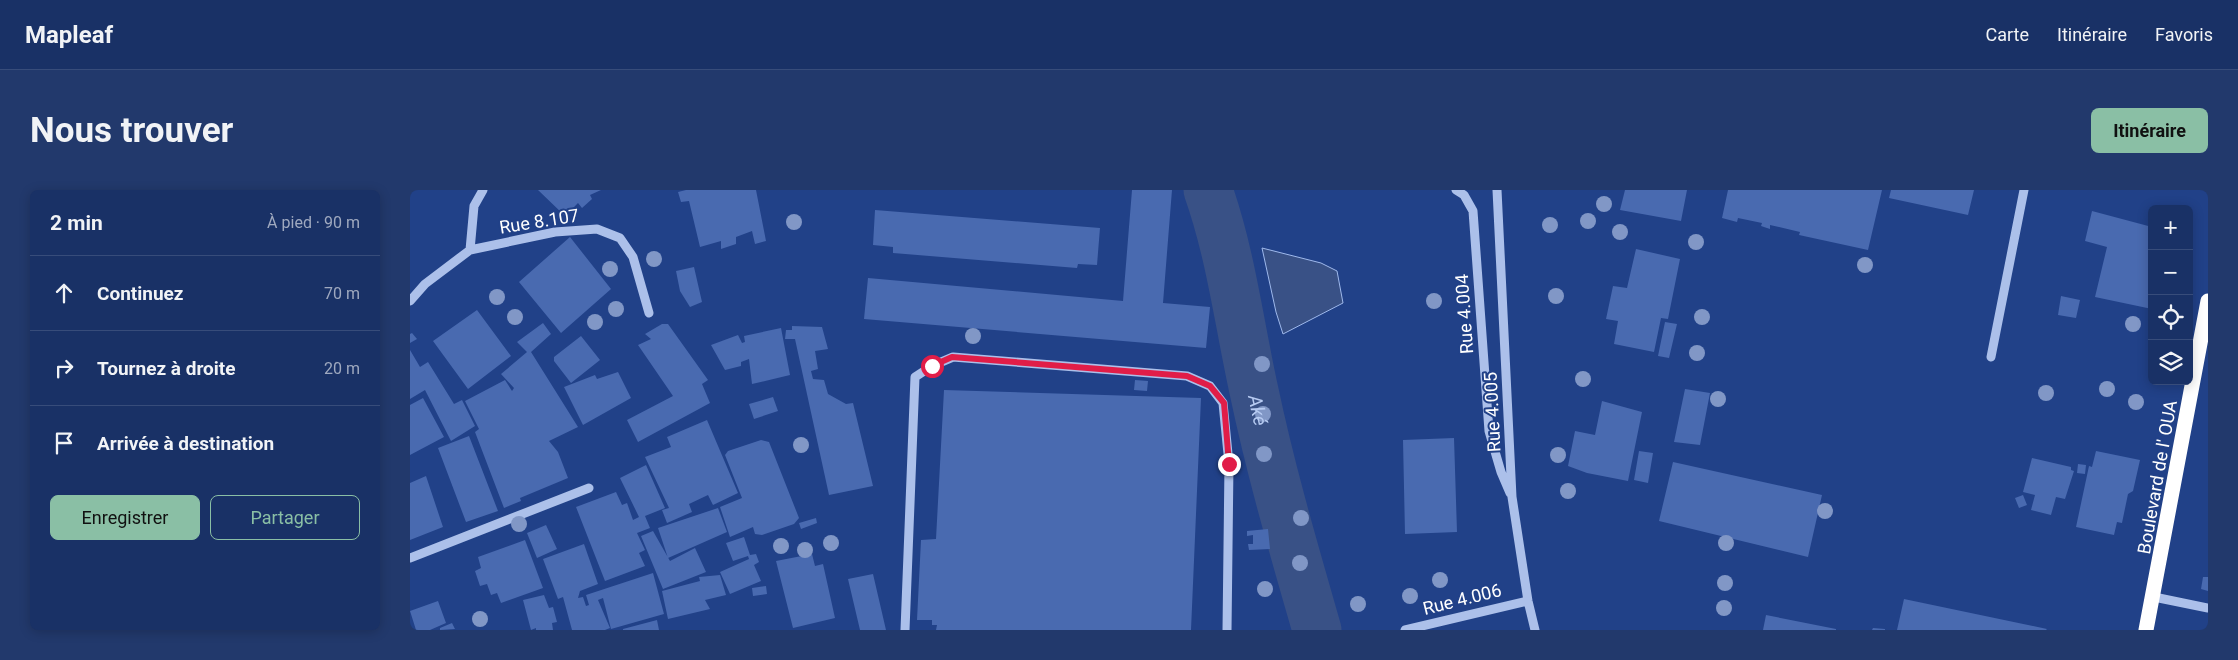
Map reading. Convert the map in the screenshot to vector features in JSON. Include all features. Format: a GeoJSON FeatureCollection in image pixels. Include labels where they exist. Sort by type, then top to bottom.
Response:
{"type":"FeatureCollection","features":[{"type":"Feature","properties":{"kind":"highway","name":"Boulevard de l' OUA"},"geometry":{"type":"LineString","coordinates":[[2146,630],[2154,597],[2208,301]]}},
{"type":"Feature","properties":{"kind":"street"},"geometry":{"type":"LineString","coordinates":[[410,301],[425,284],[470,250],[474,206],[483,190]]}},
{"type":"Feature","properties":{"kind":"street","name":"Rue 4.004"},"geometry":{"type":"LineString","coordinates":[[1456,190],[1464,195],[1473,211],[1489,431],[1501,472],[1512,498]]}},
{"type":"Feature","properties":{"kind":"street","name":"Rue 4.005"},"geometry":{"type":"LineString","coordinates":[[1497,190],[1512,498],[1528,601],[1535,630]]}},
{"type":"Feature","properties":{"kind":"street"},"geometry":{"type":"LineString","coordinates":[[1991,358],[2024,190]]}},
{"type":"Feature","properties":{"kind":"street","name":"Rue 8.107"},"geometry":{"type":"LineString","coordinates":[[470,250],[555,232],[597,229],[620,238],[633,257],[649,313]]}},
{"type":"Feature","properties":{"kind":"street"},"geometry":{"type":"LineString","coordinates":[[905,630],[915,377],[932,366],[952,357],[1187,376],[1210,386],[1224,403],[1229,464],[1227,630]]}},
{"type":"Feature","properties":{"kind":"street"},"geometry":{"type":"LineString","coordinates":[[410,558],[589,488]]}},
{"type":"Feature","properties":{"kind":"street"},"geometry":{"type":"LineString","coordinates":[[2154,597],[2208,608]]}},
{"type":"Feature","properties":{"kind":"street","name":"Rue 4.006"},"geometry":{"type":"LineString","coordinates":[[1405,630],[1528,601]]}},
{"type":"Feature","properties":{"kind":"water"},"geometry":{"type":"Polygon","coordinates":[[[1262,248],[1321,263],[1337,271],[1343,303],[1283,334],[1276,312],[1262,248]]]}},
{"type":"Feature","properties":{"kind":"building"},"geometry":{"type":"Polygon","coordinates":[[[538,190],[601,190],[590,195],[592,199],[582,208],[578,203],[565,216],[538,190]]]}},
{"type":"Feature","properties":{"kind":"building"},"geometry":{"type":"Polygon","coordinates":[[[686,190],[756,190],[766,241],[755,244],[752,231],[736,237],[736,244],[721,249],[721,241],[700,247],[689,201],[681,202],[678,192],[686,190]]]}},
{"type":"Feature","properties":{"kind":"building"},"geometry":{"type":"Polygon","coordinates":[[[1132,190],[1172,190],[1163,303],[1210,307],[1206,348],[864,319],[868,278],[1123,301],[1132,190]]]}},
{"type":"Feature","properties":{"kind":"building"},"geometry":{"type":"Polygon","coordinates":[[[1625,190],[1687,190],[1681,221],[1620,210],[1625,190]]]}},
{"type":"Feature","properties":{"kind":"building"},"geometry":{"type":"Polygon","coordinates":[[[1728,190],[1882,190],[1868,250],[1799,235],[1800,232],[1770,225],[1770,229],[1761,226],[1762,223],[1738,218],[1737,222],[1722,218],[1728,190]]]}},
{"type":"Feature","properties":{"kind":"building"},"geometry":{"type":"Polygon","coordinates":[[[1891,190],[1974,190],[1968,215],[1889,198],[1891,190]]]}},
{"type":"Feature","properties":{"kind":"building"},"geometry":{"type":"Polygon","coordinates":[[[875,210],[1100,228],[1097,265],[1078,264],[1077,268],[893,253],[893,247],[873,245],[875,210]]]}},
{"type":"Feature","properties":{"kind":"building"},"geometry":{"type":"Polygon","coordinates":[[[2092,211],[2148,226],[2148,308],[2095,297],[2107,247],[2085,241],[2092,211]]]}},
{"type":"Feature","properties":{"kind":"building"},"geometry":{"type":"Polygon","coordinates":[[[570,237],[611,289],[561,333],[519,282],[570,237]]]}},
{"type":"Feature","properties":{"kind":"building"},"geometry":{"type":"Polygon","coordinates":[[[1636,249],[1680,259],[1668,319],[1661,318],[1654,352],[1614,344],[1618,321],[1606,319],[1613,286],[1627,288],[1636,249]]]}},
{"type":"Feature","properties":{"kind":"building"},"geometry":{"type":"Polygon","coordinates":[[[694,267],[702,302],[690,307],[680,291],[676,271],[694,267]]]}},
{"type":"Feature","properties":{"kind":"building"},"geometry":{"type":"Polygon","coordinates":[[[2061,296],[2080,300],[2076,318],[2058,315],[2061,296]]]}},
{"type":"Feature","properties":{"kind":"building"},"geometry":{"type":"Polygon","coordinates":[[[477,310],[511,356],[468,389],[433,341],[477,310]]]}},
{"type":"Feature","properties":{"kind":"building"},"geometry":{"type":"Polygon","coordinates":[[[1665,322],[1677,324],[1669,358],[1658,356],[1665,322]]]}},
{"type":"Feature","properties":{"kind":"building"},"geometry":{"type":"Polygon","coordinates":[[[543,323],[551,334],[531,352],[578,427],[549,441],[558,452],[568,478],[520,498],[521,501],[504,508],[475,432],[479,429],[465,401],[505,380],[512,391],[514,388],[501,374],[527,352],[517,342],[543,323]]]}},
{"type":"Feature","properties":{"kind":"building"},"geometry":{"type":"Polygon","coordinates":[[[662,324],[668,324],[708,380],[702,384],[710,403],[638,442],[627,420],[673,396],[638,345],[651,339],[645,334],[662,324]]]}},
{"type":"Feature","properties":{"kind":"building"},"geometry":{"type":"Polygon","coordinates":[[[792,326],[822,327],[828,349],[815,351],[818,369],[811,371],[813,379],[824,380],[828,394],[846,404],[853,403],[873,486],[829,495],[795,339],[785,339],[786,330],[792,330],[792,326]]]}},
{"type":"Feature","properties":{"kind":"building"},"geometry":{"type":"Polygon","coordinates":[[[781,328],[790,375],[752,384],[749,359],[741,362],[741,366],[725,370],[711,345],[738,335],[742,343],[745,342],[744,336],[781,328]]]}},
{"type":"Feature","properties":{"kind":"building"},"geometry":{"type":"Polygon","coordinates":[[[412,333],[417,339],[410,343],[410,334],[412,333]]]}},
{"type":"Feature","properties":{"kind":"building"},"geometry":{"type":"Polygon","coordinates":[[[581,336],[600,360],[571,383],[554,361],[554,357],[581,336]]]}},
{"type":"Feature","properties":{"kind":"building"},"geometry":{"type":"Polygon","coordinates":[[[410,350],[420,367],[428,362],[454,404],[462,400],[475,426],[451,441],[425,390],[410,399],[410,350]]]}},
{"type":"Feature","properties":{"kind":"building"},"geometry":{"type":"Polygon","coordinates":[[[618,372],[631,398],[583,425],[564,387],[595,375],[597,379],[618,372]]]}},
{"type":"Feature","properties":{"kind":"building"},"geometry":{"type":"Polygon","coordinates":[[[1135,380],[1148,381],[1147,391],[1134,390],[1135,380]]]}},
{"type":"Feature","properties":{"kind":"building"},"geometry":{"type":"Polygon","coordinates":[[[1685,389],[1710,393],[1700,445],[1674,442],[1685,389]]]}},
{"type":"Feature","properties":{"kind":"building"},"geometry":{"type":"Polygon","coordinates":[[[944,390],[1201,398],[1191,630],[936,630],[937,625],[932,625],[932,620],[917,620],[921,540],[936,539],[944,390]]]}},
{"type":"Feature","properties":{"kind":"building"},"geometry":{"type":"Polygon","coordinates":[[[773,397],[778,411],[754,419],[749,404],[773,397]]]}},
{"type":"Feature","properties":{"kind":"building"},"geometry":{"type":"Polygon","coordinates":[[[423,398],[444,437],[410,455],[410,405],[423,398]]]}},
{"type":"Feature","properties":{"kind":"building"},"geometry":{"type":"Polygon","coordinates":[[[1602,401],[1642,412],[1628,481],[1587,473],[1568,466],[1575,431],[1595,435],[1602,401]]]}},
{"type":"Feature","properties":{"kind":"building"},"geometry":{"type":"Polygon","coordinates":[[[707,420],[738,493],[713,505],[708,495],[689,504],[692,512],[667,523],[662,510],[669,508],[645,457],[671,447],[667,437],[707,420]]]}},
{"type":"Feature","properties":{"kind":"building"},"geometry":{"type":"Polygon","coordinates":[[[469,436],[498,511],[466,522],[438,448],[469,436]]]}},
{"type":"Feature","properties":{"kind":"building"},"geometry":{"type":"Polygon","coordinates":[[[1454,438],[1457,532],[1405,534],[1403,440],[1454,438]]]}},
{"type":"Feature","properties":{"kind":"building"},"geometry":{"type":"Polygon","coordinates":[[[761,440],[769,442],[799,518],[794,524],[762,535],[755,534],[753,527],[730,537],[720,507],[742,498],[725,455],[728,451],[761,440]]]}},
{"type":"Feature","properties":{"kind":"building"},"geometry":{"type":"Polygon","coordinates":[[[1639,451],[1653,453],[1648,483],[1634,480],[1639,451]]]}},
{"type":"Feature","properties":{"kind":"building"},"geometry":{"type":"Polygon","coordinates":[[[2096,451],[2140,460],[2133,491],[2128,494],[2122,523],[2117,522],[2114,535],[2076,527],[2089,466],[2092,467],[2096,451]]]}},
{"type":"Feature","properties":{"kind":"building"},"geometry":{"type":"Polygon","coordinates":[[[2032,458],[2071,467],[2071,470],[2074,471],[2065,499],[2056,497],[2051,515],[2031,510],[2035,495],[2023,492],[2032,458]]]}},
{"type":"Feature","properties":{"kind":"building"},"geometry":{"type":"Polygon","coordinates":[[[1673,462],[1822,495],[1808,557],[1659,521],[1673,462]]]}},
{"type":"Feature","properties":{"kind":"building"},"geometry":{"type":"Polygon","coordinates":[[[2078,464],[2086,465],[2085,474],[2077,473],[2078,464]]]}},
{"type":"Feature","properties":{"kind":"building"},"geometry":{"type":"Polygon","coordinates":[[[646,465],[665,508],[645,516],[650,528],[637,533],[645,550],[639,553],[645,566],[605,581],[576,507],[616,492],[622,505],[627,503],[633,520],[639,517],[620,478],[646,465]]]}},
{"type":"Feature","properties":{"kind":"building"},"geometry":{"type":"Polygon","coordinates":[[[426,476],[443,527],[410,540],[410,483],[426,476]]]}},
{"type":"Feature","properties":{"kind":"building"},"geometry":{"type":"Polygon","coordinates":[[[2023,495],[2027,505],[2019,508],[2015,498],[2023,495]]]}},
{"type":"Feature","properties":{"kind":"building"},"geometry":{"type":"Polygon","coordinates":[[[718,508],[727,532],[668,558],[658,528],[718,508]]]}},
{"type":"Feature","properties":{"kind":"building"},"geometry":{"type":"Polygon","coordinates":[[[816,518],[817,523],[801,529],[799,523],[816,518]]]}},
{"type":"Feature","properties":{"kind":"building"},"geometry":{"type":"Polygon","coordinates":[[[546,525],[557,549],[537,558],[527,533],[546,525]]]}},
{"type":"Feature","properties":{"kind":"building"},"geometry":{"type":"Polygon","coordinates":[[[1268,529],[1270,549],[1249,550],[1248,544],[1253,544],[1253,535],[1247,536],[1247,531],[1268,529]]]}},
{"type":"Feature","properties":{"kind":"building"},"geometry":{"type":"Polygon","coordinates":[[[653,531],[670,561],[695,548],[706,572],[663,589],[641,536],[653,531]]]}},
{"type":"Feature","properties":{"kind":"building"},"geometry":{"type":"Polygon","coordinates":[[[744,537],[750,555],[756,554],[759,562],[754,565],[761,581],[730,594],[720,572],[749,559],[748,556],[733,561],[726,543],[744,537]]]}},
{"type":"Feature","properties":{"kind":"building"},"geometry":{"type":"Polygon","coordinates":[[[525,540],[543,588],[501,603],[497,593],[491,595],[487,584],[480,586],[475,571],[481,568],[478,557],[525,540]]]}},
{"type":"Feature","properties":{"kind":"building"},"geometry":{"type":"Polygon","coordinates":[[[584,544],[598,584],[580,591],[578,598],[583,597],[586,606],[589,605],[586,595],[653,573],[664,614],[611,629],[603,598],[598,600],[610,628],[605,630],[572,630],[563,597],[558,599],[543,559],[584,544]]]}},
{"type":"Feature","properties":{"kind":"building"},"geometry":{"type":"Polygon","coordinates":[[[812,554],[815,566],[823,564],[835,618],[793,628],[776,561],[812,554]]]}},
{"type":"Feature","properties":{"kind":"building"},"geometry":{"type":"Polygon","coordinates":[[[873,574],[886,630],[860,630],[848,579],[873,574]]]}},
{"type":"Feature","properties":{"kind":"building"},"geometry":{"type":"Polygon","coordinates":[[[720,575],[726,595],[705,600],[710,609],[668,619],[662,591],[700,581],[699,577],[720,575]]]}},
{"type":"Feature","properties":{"kind":"building"},"geometry":{"type":"Polygon","coordinates":[[[2203,577],[2208,577],[2208,591],[2201,589],[2203,577]]]}},
{"type":"Feature","properties":{"kind":"building"},"geometry":{"type":"Polygon","coordinates":[[[766,586],[767,594],[753,596],[752,588],[766,586]]]}},
{"type":"Feature","properties":{"kind":"building"},"geometry":{"type":"Polygon","coordinates":[[[544,595],[549,608],[553,607],[557,622],[552,623],[553,630],[536,630],[536,628],[531,630],[523,600],[544,595]]]}},
{"type":"Feature","properties":{"kind":"building"},"geometry":{"type":"Polygon","coordinates":[[[1904,599],[2047,629],[1897,630],[1904,599]]]}},
{"type":"Feature","properties":{"kind":"building"},"geometry":{"type":"Polygon","coordinates":[[[438,601],[446,623],[430,630],[416,630],[410,611],[438,601]]]}},
{"type":"Feature","properties":{"kind":"building"},"geometry":{"type":"Polygon","coordinates":[[[1766,615],[1836,629],[1836,630],[1763,630],[1766,615]]]}},
{"type":"Feature","properties":{"kind":"building"},"geometry":{"type":"Polygon","coordinates":[[[657,620],[659,630],[623,630],[623,629],[657,620]]]}},
{"type":"Feature","properties":{"kind":"building"},"geometry":{"type":"Polygon","coordinates":[[[452,623],[455,629],[440,630],[440,628],[452,623]]]}},
{"type":"Feature","properties":{"kind":"building"},"geometry":{"type":"Polygon","coordinates":[[[1873,628],[1885,629],[1885,630],[1872,630],[1873,628]]]}},
{"type":"Feature","properties":{"kind":"waterway","name":"Aké"},"geometry":{"type":"LineString","coordinates":[[1208,190],[1229,264],[1268,451],[1317,630]]}},
{"type":"Feature","properties":{"kind":"route"},"geometry":{"type":"LineString","coordinates":[[932,366],[952,357],[1187,376],[1210,386],[1224,403],[1229,464]]}}]}
